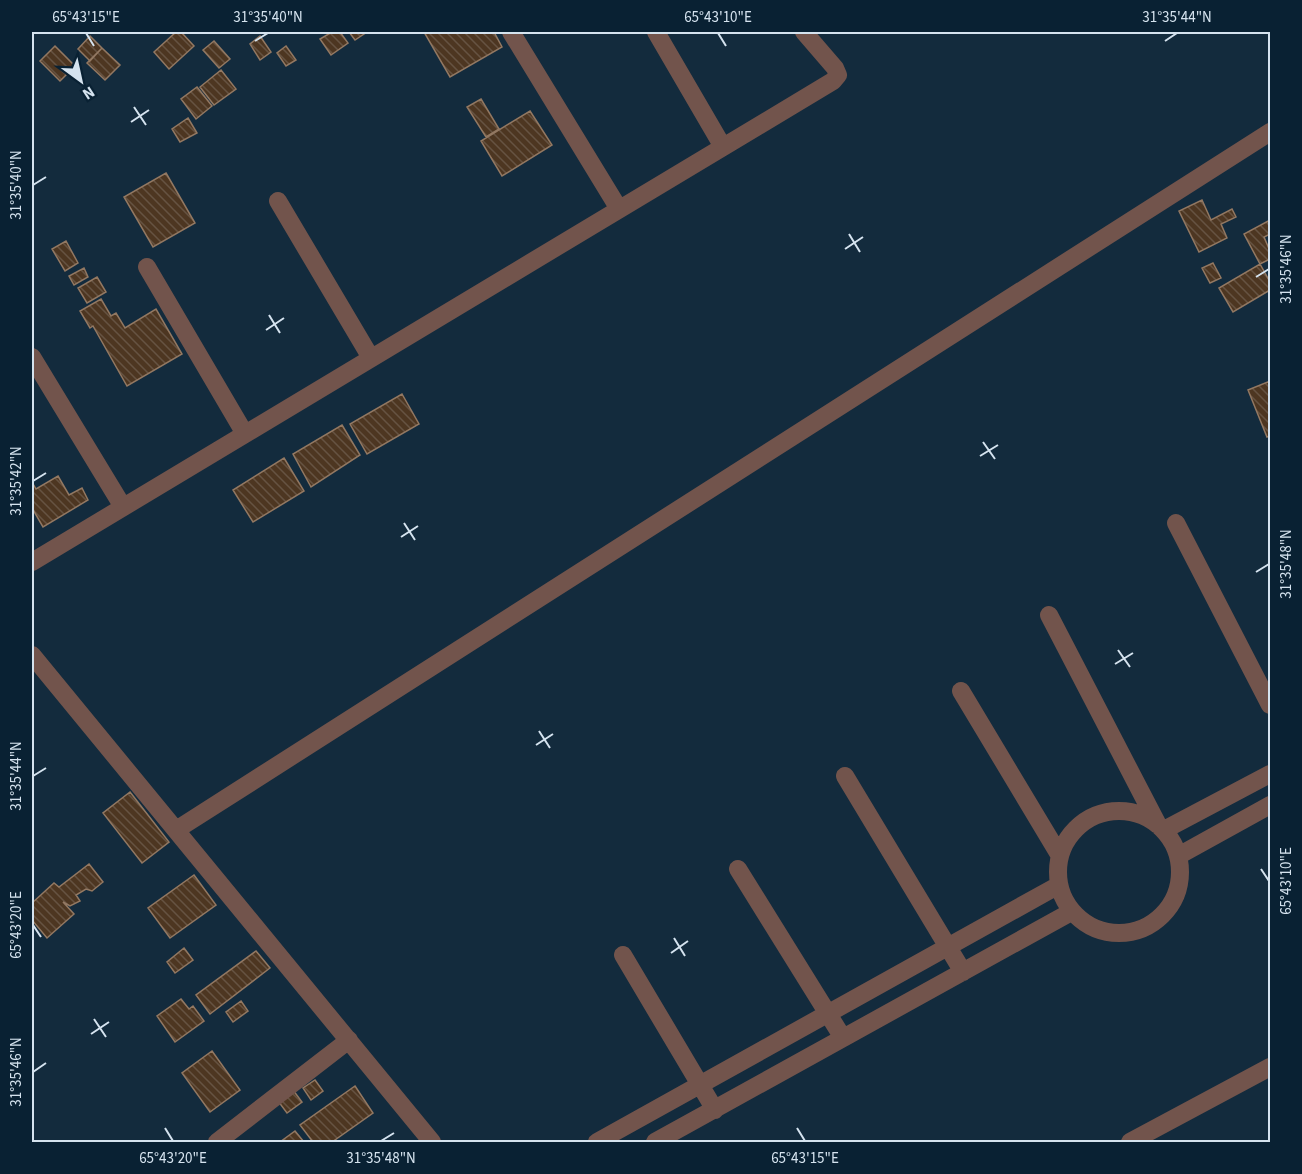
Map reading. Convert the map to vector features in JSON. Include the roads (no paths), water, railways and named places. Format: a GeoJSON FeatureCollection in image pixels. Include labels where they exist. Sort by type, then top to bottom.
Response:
{"type":"FeatureCollection","features":[{"type":"Feature","properties":{"kind":"street"},"geometry":{"type":"LineString","coordinates":[[511,32],[619,209]]}},
{"type":"Feature","properties":{"kind":"street"},"geometry":{"type":"LineString","coordinates":[[656,32],[723,147]]}},
{"type":"Feature","properties":{"kind":"street"},"geometry":{"type":"LineString","coordinates":[[32,562],[833,81],[838,75],[835,68],[804,32]]}},
{"type":"Feature","properties":{"kind":"street"},"geometry":{"type":"LineString","coordinates":[[176,830],[1270,132]]}},
{"type":"Feature","properties":{"kind":"street"},"geometry":{"type":"LineString","coordinates":[[278,201],[370,358]]}},
{"type":"Feature","properties":{"kind":"street"},"geometry":{"type":"LineString","coordinates":[[147,267],[245,434]]}},
{"type":"Feature","properties":{"kind":"street"},"geometry":{"type":"LineString","coordinates":[[32,357],[123,507]]}},
{"type":"Feature","properties":{"kind":"street"},"geometry":{"type":"LineString","coordinates":[[1176,523],[1270,705]]}},
{"type":"Feature","properties":{"kind":"street"},"geometry":{"type":"LineString","coordinates":[[1049,615],[1161,828],[1173,842],[1178,856],[1179,883],[1169,909],[1148,927],[1120,934],[1093,928],[1071,912],[1059,885],[1060,856],[1075,829],[1101,814],[1131,812],[1161,828]]}},
{"type":"Feature","properties":{"kind":"street"},"geometry":{"type":"LineString","coordinates":[[32,655],[350,1040],[432,1143]]}},
{"type":"Feature","properties":{"kind":"street"},"geometry":{"type":"LineString","coordinates":[[961,691],[1060,856]]}},
{"type":"Feature","properties":{"kind":"street"},"geometry":{"type":"LineString","coordinates":[[1161,828],[1270,774]]}},
{"type":"Feature","properties":{"kind":"street"},"geometry":{"type":"LineString","coordinates":[[845,776],[963,972]]}},
{"type":"Feature","properties":{"kind":"street"},"geometry":{"type":"LineString","coordinates":[[1178,856],[1270,806]]}},
{"type":"Feature","properties":{"kind":"street"},"geometry":{"type":"LineString","coordinates":[[738,869],[843,1038]]}},
{"type":"Feature","properties":{"kind":"street"},"geometry":{"type":"LineString","coordinates":[[597,1143],[1059,885]]}},
{"type":"Feature","properties":{"kind":"street"},"geometry":{"type":"LineString","coordinates":[[638,1119],[654,1143],[1071,912]]}},
{"type":"Feature","properties":{"kind":"street"},"geometry":{"type":"LineString","coordinates":[[623,955],[715,1110]]}},
{"type":"Feature","properties":{"kind":"street"},"geometry":{"type":"LineString","coordinates":[[216,1143],[350,1040]]}},
{"type":"Feature","properties":{"kind":"street"},"geometry":{"type":"LineString","coordinates":[[1131,1143],[1158,1136],[1270,1067]]}}]}
